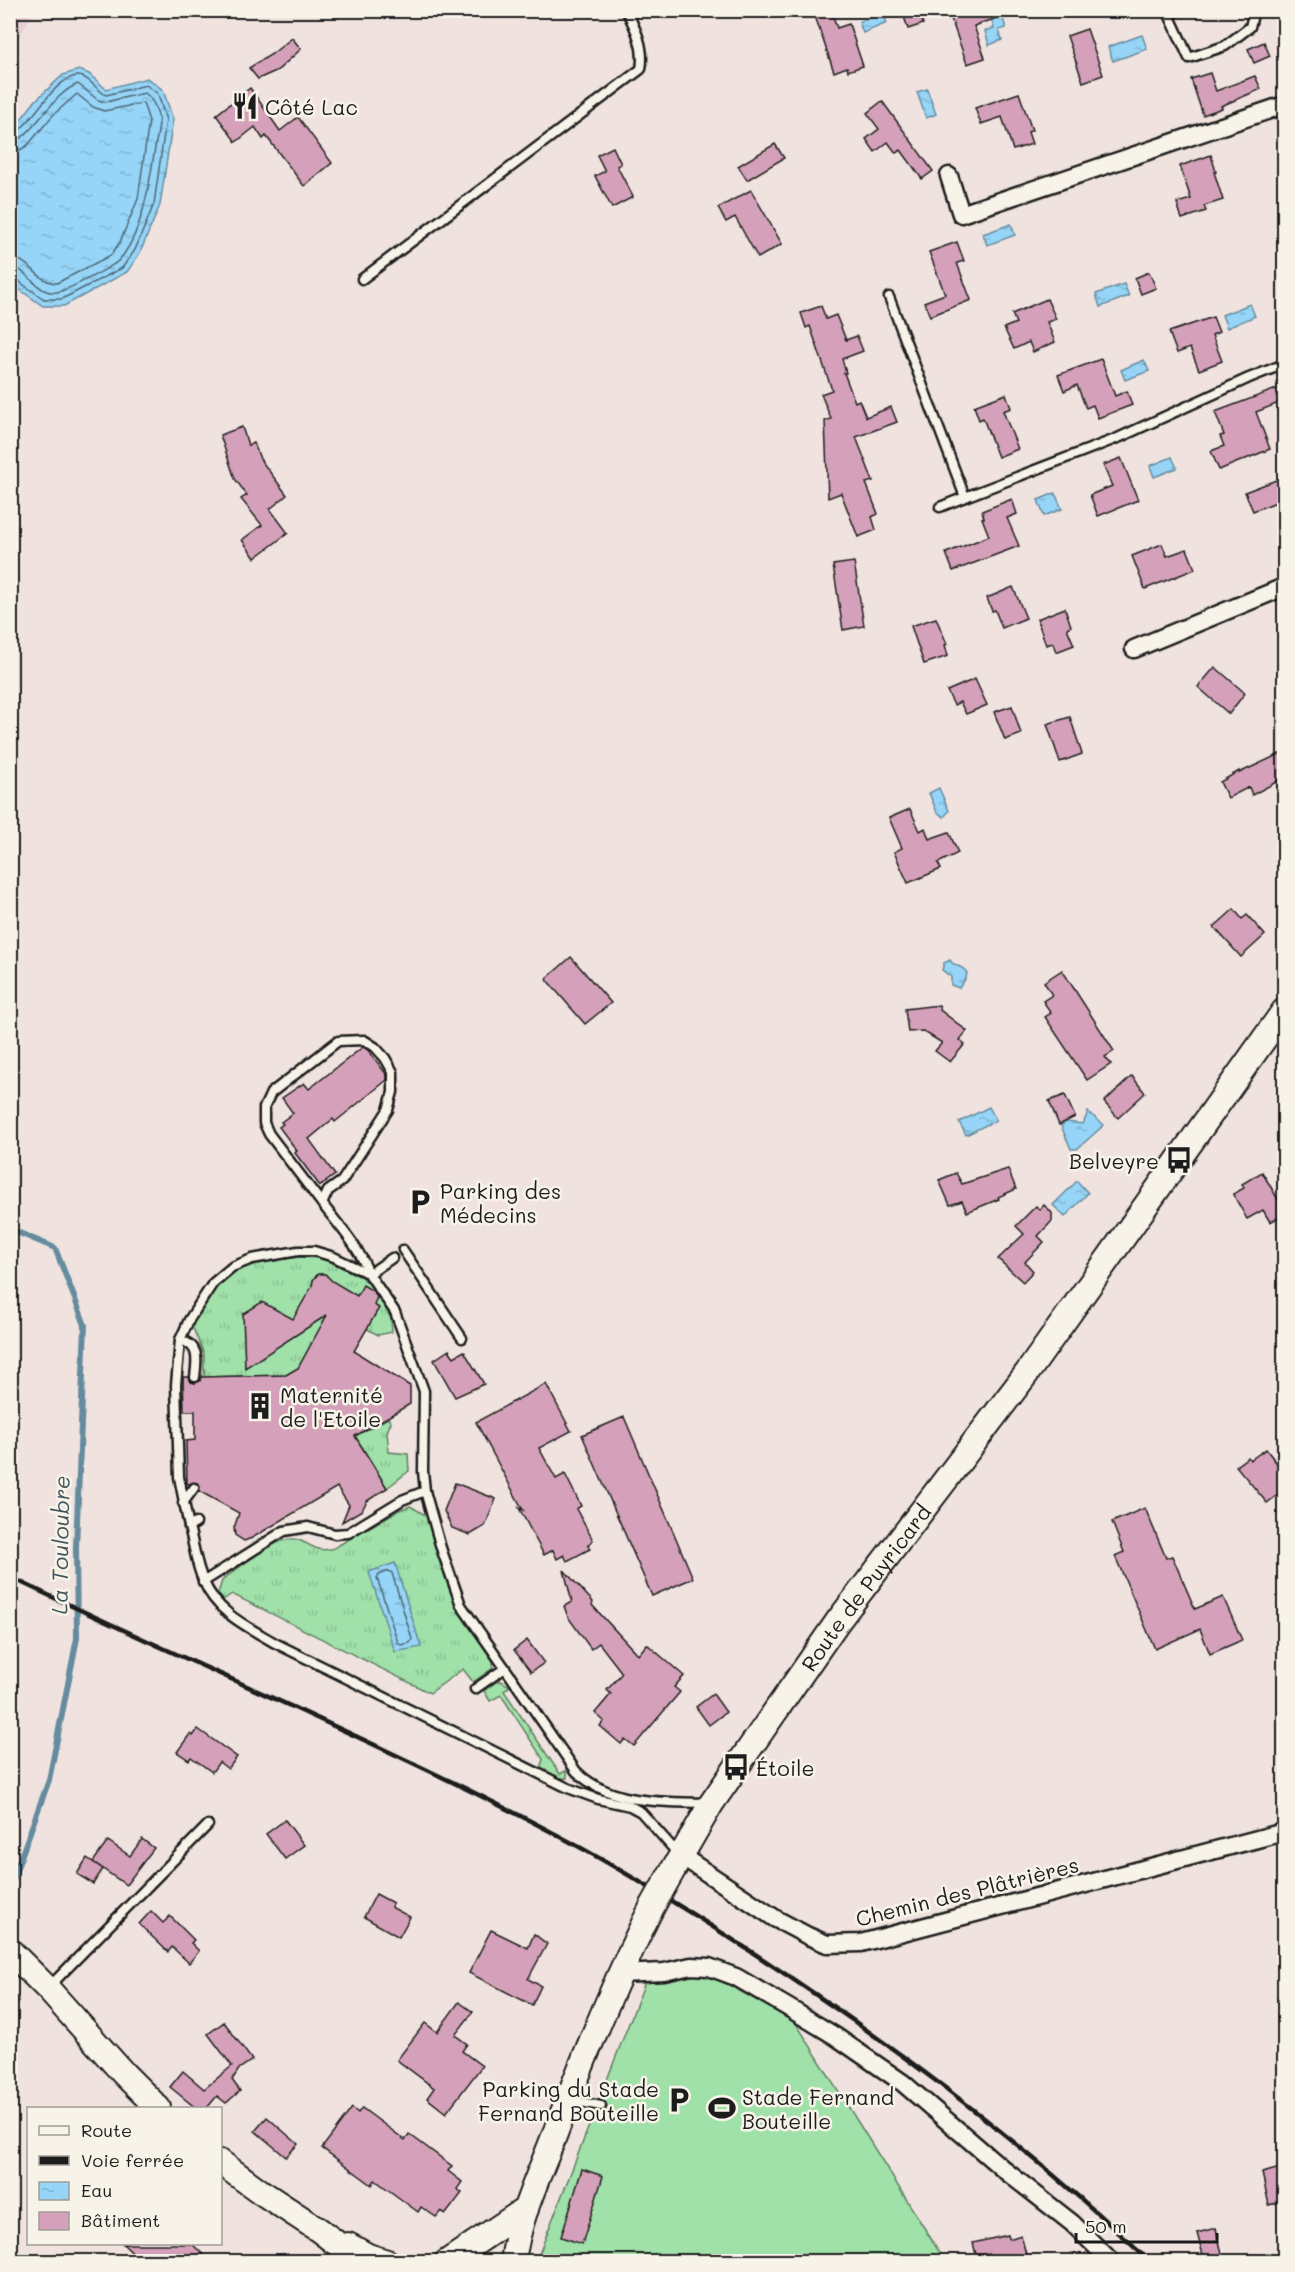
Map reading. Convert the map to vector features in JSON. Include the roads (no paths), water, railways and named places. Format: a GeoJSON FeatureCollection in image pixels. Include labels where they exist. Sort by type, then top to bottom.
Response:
{"type":"FeatureCollection","features":[{"type":"Feature","properties":{"kind":"main road","name":"Route de Puyricard"},"geometry":{"type":"LineString","coordinates":[[513,2262],[524,2212],[620,1974],[652,1907],[711,1803],[838,1621],[1028,1373],[1284,1011]]}},
{"type":"Feature","properties":{"kind":"main road"},"geometry":{"type":"LineString","coordinates":[[13,1954],[156,2107]]}},
{"type":"Feature","properties":{"kind":"main road"},"geometry":{"type":"LineString","coordinates":[[222,2163],[319,2230],[361,2262]]}},
{"type":"Feature","properties":{"kind":"main road","name":"Route de Puyricard"},"geometry":{"type":"LineString","coordinates":[[472,2262],[496,2246],[524,2212]]}},
{"type":"Feature","properties":{"kind":"main road"},"geometry":{"type":"LineString","coordinates":[[447,2262],[524,2212]]}},
{"type":"Feature","properties":{"kind":"main road"},"geometry":{"type":"LineString","coordinates":[[319,2230],[368,2256],[387,2262]]}},
{"type":"Feature","properties":{"kind":"street"},"geometry":{"type":"LineString","coordinates":[[949,176],[961,214],[1284,105]]}},
{"type":"Feature","properties":{"kind":"street"},"geometry":{"type":"LineString","coordinates":[[1134,649],[1284,587]]}},
{"type":"Feature","properties":{"kind":"street","name":"Chemin des Plâtrières"},"geometry":{"type":"LineString","coordinates":[[675,1865],[827,1944],[861,1943],[1284,1832]]}},
{"type":"Feature","properties":{"kind":"street"},"geometry":{"type":"LineString","coordinates":[[620,1974],[664,1972],[691,1966],[709,1967],[722,1970],[746,1983],[836,2036],[903,2083],[1003,2169],[1072,2223],[1112,2262]]}},
{"type":"Feature","properties":{"kind":"lane"},"geometry":{"type":"LineString","coordinates":[[362,279],[641,69],[643,56],[635,27],[626,10]]}},
{"type":"Feature","properties":{"kind":"lane"},"geometry":{"type":"LineString","coordinates":[[1167,10],[1189,58],[1225,46],[1250,27],[1254,10]]}},
{"type":"Feature","properties":{"kind":"lane"},"geometry":{"type":"LineString","coordinates":[[889,297],[965,497]]}},
{"type":"Feature","properties":{"kind":"lane"},"geometry":{"type":"LineString","coordinates":[[940,507],[1118,438],[1284,364]]}},
{"type":"Feature","properties":{"kind":"lane"},"geometry":{"type":"LineString","coordinates":[[322,1204],[328,1191],[342,1181],[388,1110],[393,1092],[393,1072],[375,1047],[364,1040],[338,1041],[271,1093],[264,1108],[264,1123],[269,1134],[322,1204],[363,1257],[369,1274],[394,1312],[424,1391],[422,1452],[425,1491],[441,1548],[461,1605],[576,1771],[590,1784],[648,1802],[711,1803]]}},
{"type":"Feature","properties":{"kind":"lane"},"geometry":{"type":"LineString","coordinates":[[403,1250],[462,1338]]}},
{"type":"Feature","properties":{"kind":"lane"},"geometry":{"type":"LineString","coordinates":[[369,1274],[334,1257],[314,1251],[252,1258],[232,1267],[213,1283],[189,1320],[180,1340],[176,1377],[179,1477],[183,1503],[193,1525],[203,1582],[217,1603],[236,1621],[275,1643],[567,1788],[598,1799],[630,1806],[641,1812],[675,1865]]}},
{"type":"Feature","properties":{"kind":"lane"},"geometry":{"type":"LineString","coordinates":[[369,1274],[392,1258]]}},
{"type":"Feature","properties":{"kind":"lane"},"geometry":{"type":"LineString","coordinates":[[180,1340],[195,1348],[197,1360],[195,1377]]}},
{"type":"Feature","properties":{"kind":"lane"},"geometry":{"type":"LineString","coordinates":[[183,1503],[194,1488]]}},
{"type":"Feature","properties":{"kind":"lane"},"geometry":{"type":"LineString","coordinates":[[203,1582],[284,1531],[308,1527],[335,1534],[348,1533],[402,1500],[425,1491]]}},
{"type":"Feature","properties":{"kind":"lane"},"geometry":{"type":"LineString","coordinates":[[475,1689],[505,1668]]}},
{"type":"Feature","properties":{"kind":"lane"},"geometry":{"type":"LineString","coordinates":[[47,1988],[208,1825]]}},
{"type":"Feature","properties":{"kind":"lane"},"geometry":{"type":"LineString","coordinates":[[568,2099],[601,2106]]}},
{"type":"Feature","properties":{"kind":"water"},"geometry":{"type":"Polygon","coordinates":[[[883,13],[887,23],[863,33],[859,22],[883,13]]]}},
{"type":"Feature","properties":{"kind":"water"},"geometry":{"type":"Polygon","coordinates":[[[1002,16],[1006,28],[999,30],[1002,40],[989,45],[985,31],[994,28],[991,19],[1002,16]]]}},
{"type":"Feature","properties":{"kind":"water"},"geometry":{"type":"Polygon","coordinates":[[[1142,35],[1147,49],[1113,61],[1108,47],[1142,35]]]}},
{"type":"Feature","properties":{"kind":"water"},"geometry":{"type":"Polygon","coordinates":[[[79,70],[89,74],[106,89],[147,78],[163,90],[173,119],[160,205],[140,253],[127,272],[64,306],[43,306],[16,287],[11,276],[11,132],[36,100],[63,75],[79,70]]]}},
{"type":"Feature","properties":{"kind":"water"},"geometry":{"type":"Polygon","coordinates":[[[927,89],[936,114],[926,118],[917,92],[927,89]]]}},
{"type":"Feature","properties":{"kind":"water"},"geometry":{"type":"Polygon","coordinates":[[[1011,224],[1015,235],[987,245],[983,234],[1011,224]]]}},
{"type":"Feature","properties":{"kind":"water"},"geometry":{"type":"Polygon","coordinates":[[[1124,284],[1129,296],[1100,307],[1096,294],[1124,284]]]}},
{"type":"Feature","properties":{"kind":"water"},"geometry":{"type":"Polygon","coordinates":[[[1250,304],[1255,316],[1227,328],[1222,315],[1250,304]]]}},
{"type":"Feature","properties":{"kind":"water"},"geometry":{"type":"Polygon","coordinates":[[[1144,360],[1149,371],[1125,380],[1121,370],[1144,360]]]}},
{"type":"Feature","properties":{"kind":"water"},"geometry":{"type":"Polygon","coordinates":[[[1172,457],[1177,468],[1154,477],[1150,466],[1172,457]]]}},
{"type":"Feature","properties":{"kind":"water"},"geometry":{"type":"Polygon","coordinates":[[[1055,493],[1062,509],[1044,516],[1038,500],[1055,493]]]}},
{"type":"Feature","properties":{"kind":"water"},"geometry":{"type":"Polygon","coordinates":[[[939,788],[949,811],[944,817],[937,812],[929,793],[939,788]]]}},
{"type":"Feature","properties":{"kind":"water"},"geometry":{"type":"Polygon","coordinates":[[[950,960],[967,973],[959,988],[951,985],[951,977],[942,970],[944,963],[950,960]]]}},
{"type":"Feature","properties":{"kind":"water"},"geometry":{"type":"Polygon","coordinates":[[[989,1107],[996,1120],[966,1135],[959,1122],[989,1107]]]}},
{"type":"Feature","properties":{"kind":"water"},"geometry":{"type":"Polygon","coordinates":[[[1088,1112],[1104,1125],[1077,1149],[1071,1149],[1061,1126],[1066,1122],[1083,1124],[1088,1112]]]}},
{"type":"Feature","properties":{"kind":"water"},"geometry":{"type":"Polygon","coordinates":[[[1077,1181],[1088,1193],[1065,1217],[1053,1205],[1077,1181]]]}},
{"type":"Feature","properties":{"kind":"water"},"geometry":{"type":"Polygon","coordinates":[[[395,1563],[421,1647],[395,1652],[369,1572],[395,1563]]]}},
{"type":"Feature","properties":{"kind":"waterway","name":"La Touloubre"},"geometry":{"type":"LineString","coordinates":[[10,1229],[55,1248],[85,1325],[76,1547],[77,1638],[49,1780],[10,1887]]}},
{"type":"Feature","properties":{"kind":"railway"},"geometry":{"type":"LineString","coordinates":[[10,1577],[427,1770],[563,1838],[638,1880],[758,1956],[911,2062],[1058,2178],[1150,2262]]}},
{"type":"Feature","properties":{"kind":"place","name":"Côté Lac"},"geometry":{"type":"Point","coordinates":[245,106]}},
{"type":"Feature","properties":{"kind":"place","name":"Belveyre"},"geometry":{"type":"Point","coordinates":[1179,1160]}},
{"type":"Feature","properties":{"kind":"place","name":"Parking des Médecins"},"geometry":{"type":"Point","coordinates":[420,1202]}},
{"type":"Feature","properties":{"kind":"place","name":"Maternité de l'Etoile"},"geometry":{"type":"Point","coordinates":[260,1406]}},
{"type":"Feature","properties":{"kind":"place","name":"Étoile"},"geometry":{"type":"Point","coordinates":[736,1767]}},
{"type":"Feature","properties":{"kind":"place","name":"Parking du Stade Fernand Bouteille"},"geometry":{"type":"Point","coordinates":[679,2100]}},
{"type":"Feature","properties":{"kind":"place","name":"Stade Fernand Bouteille"},"geometry":{"type":"Point","coordinates":[722,2108]}}]}
